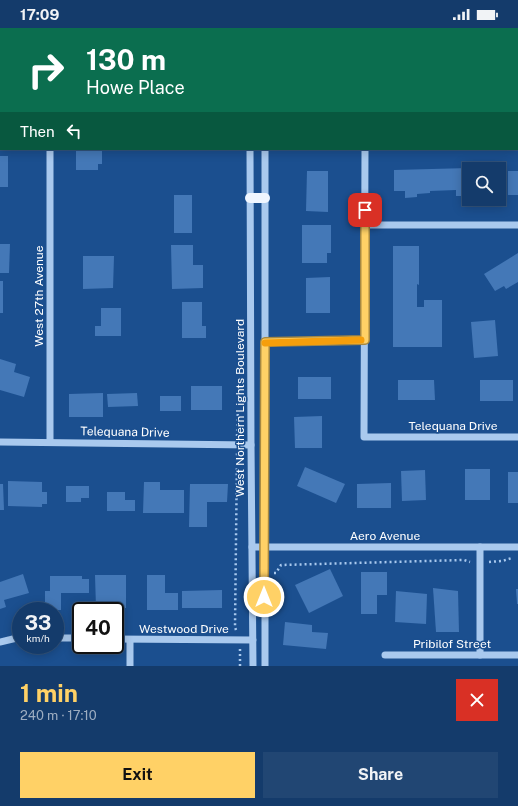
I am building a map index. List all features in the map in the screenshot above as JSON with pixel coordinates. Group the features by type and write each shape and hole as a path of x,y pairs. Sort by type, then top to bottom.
{"main road":[{"path":"250,198 265,198"}],"street":[{"name":"West 27th Avenue","path":"50,150 50,442"},
{"name":"West Northern Lights Boulevard","path":"250,150 250,445 253,666"},
{"name":"West Northern Lights Boulevard","path":"265,150 265,666"},
{"path":"265,342 365,340 365,150"},
{"path":"365,225 518,225"},
{"name":"Telequana Drive","path":"365,340 364,437 518,437"},
{"name":"Telequana Drive","path":"0,442 250,445"},
{"name":"Aero Avenue","path":"252,547 518,546"},
{"path":"480,547 480,655"},
{"path":"0,642 12,639"},
{"name":"Westwood Drive","path":"124,640 253,640"},
{"path":"130,640 130,666"},
{"name":"Pribilof Street","path":"385,655 518,655"}],"path":[{"path":"240,377 237,445 235,628 240,640 240,666"},
{"path":"276,573 281,565 464,560 480,562 502,561 510,558 518,558"}],"building":[{"path":"76,150 102,150 102,164 98,164 98,170 76,170"},
{"path":"0,156 8,156 8,187 0,187"},
{"path":"462,168 462,196 456,196 456,190 430,191 430,193 417,194 417,197 405,198 405,191 394,191 394,170"},
{"path":"307,171 328,171 328,212 306,211"},
{"path":"508,171 518,171 518,195 508,195"},
{"path":"174,195 192,195 192,233 174,233"},
{"path":"302,225 331,225 331,253 327,253 327,263 302,263"},
{"path":"0,244 10,244 9,273 0,273"},
{"path":"171,245 193,245 193,265 203,265 203,288 172,289"},
{"path":"393,246 419,246 419,285 417,284 417,307 424,307 424,300 442,300 442,347 393,347"},
{"path":"518,253 518,282 506,289 504,286 495,291 484,274"},
{"path":"83,256 114,256 113,288 83,289"},
{"path":"330,277 330,313 306,313 306,278"},
{"path":"0,281 3,281 3,313 0,313"},
{"path":"182,302 202,302 202,326 206,326 206,338 182,338"},
{"path":"101,308 121,308 121,336 95,336 95,326 101,326"},
{"path":"495,320 498,356 474,358 471,322"},
{"path":"0,359 16,364 14,372 30,377 24,397 0,390"},
{"path":"298,377 331,377 331,399 298,399"},
{"path":"398,380 434,380 435,400 398,400"},
{"path":"480,380 513,380 513,401 480,401"},
{"path":"191,386 222,386 222,410 191,410"},
{"path":"103,393 103,417 69,417 69,394"},
{"path":"137,393 138,406 108,407 107,394"},
{"path":"160,396 181,396 181,411 160,411"},
{"path":"322,416 322,448 295,448 294,417"},
{"path":"305,467 345,484 336,503 297,486"},
{"path":"465,469 490,469 490,500 465,500"},
{"path":"425,470 426,500 402,501 401,471"},
{"path":"508,472 518,472 518,503 508,503"},
{"path":"8,481 42,482 42,492 47,492 47,504 42,504 42,507 8,506"},
{"path":"144,482 160,482 160,490 184,490 184,513 143,513"},
{"path":"391,483 391,508 357,508 357,484"},
{"path":"0,484 3,484 4,510 0,510"},
{"path":"190,484 228,484 227,502 207,502 207,527 189,527"},
{"path":"66,486 89,486 89,498 81,498 81,502 66,502"},
{"path":"107,492 125,492 125,500 135,500 135,511 107,511"},
{"path":"330,569 343,596 309,613 295,585"},
{"path":"361,572 387,572 387,595 377,595 377,614 361,614"},
{"path":"23,574 29,593 4,600 6,607 0,609 0,582"},
{"path":"95,575 126,575 126,608 124,608 124,602 96,602"},
{"path":"147,575 165,575 165,593 178,593 178,610 147,610"},
{"path":"50,576 82,576 82,579 89,579 89,593 61,593 61,602 45,602 45,591 50,591"},
{"path":"433,588 458,591 459,632 436,632"},
{"path":"516,589 518,589 518,604 517,604"},
{"path":"222,590 222,608 182,608 182,591"},
{"path":"396,591 427,594 426,624 395,622"},
{"path":"285,622 312,625 312,632 328,633 326,649 283,645"}],"slow traffic":[{"path":"265,343 361,340"}],"route":[{"path":"264,597 265,342 365,340 365,210"}]}
